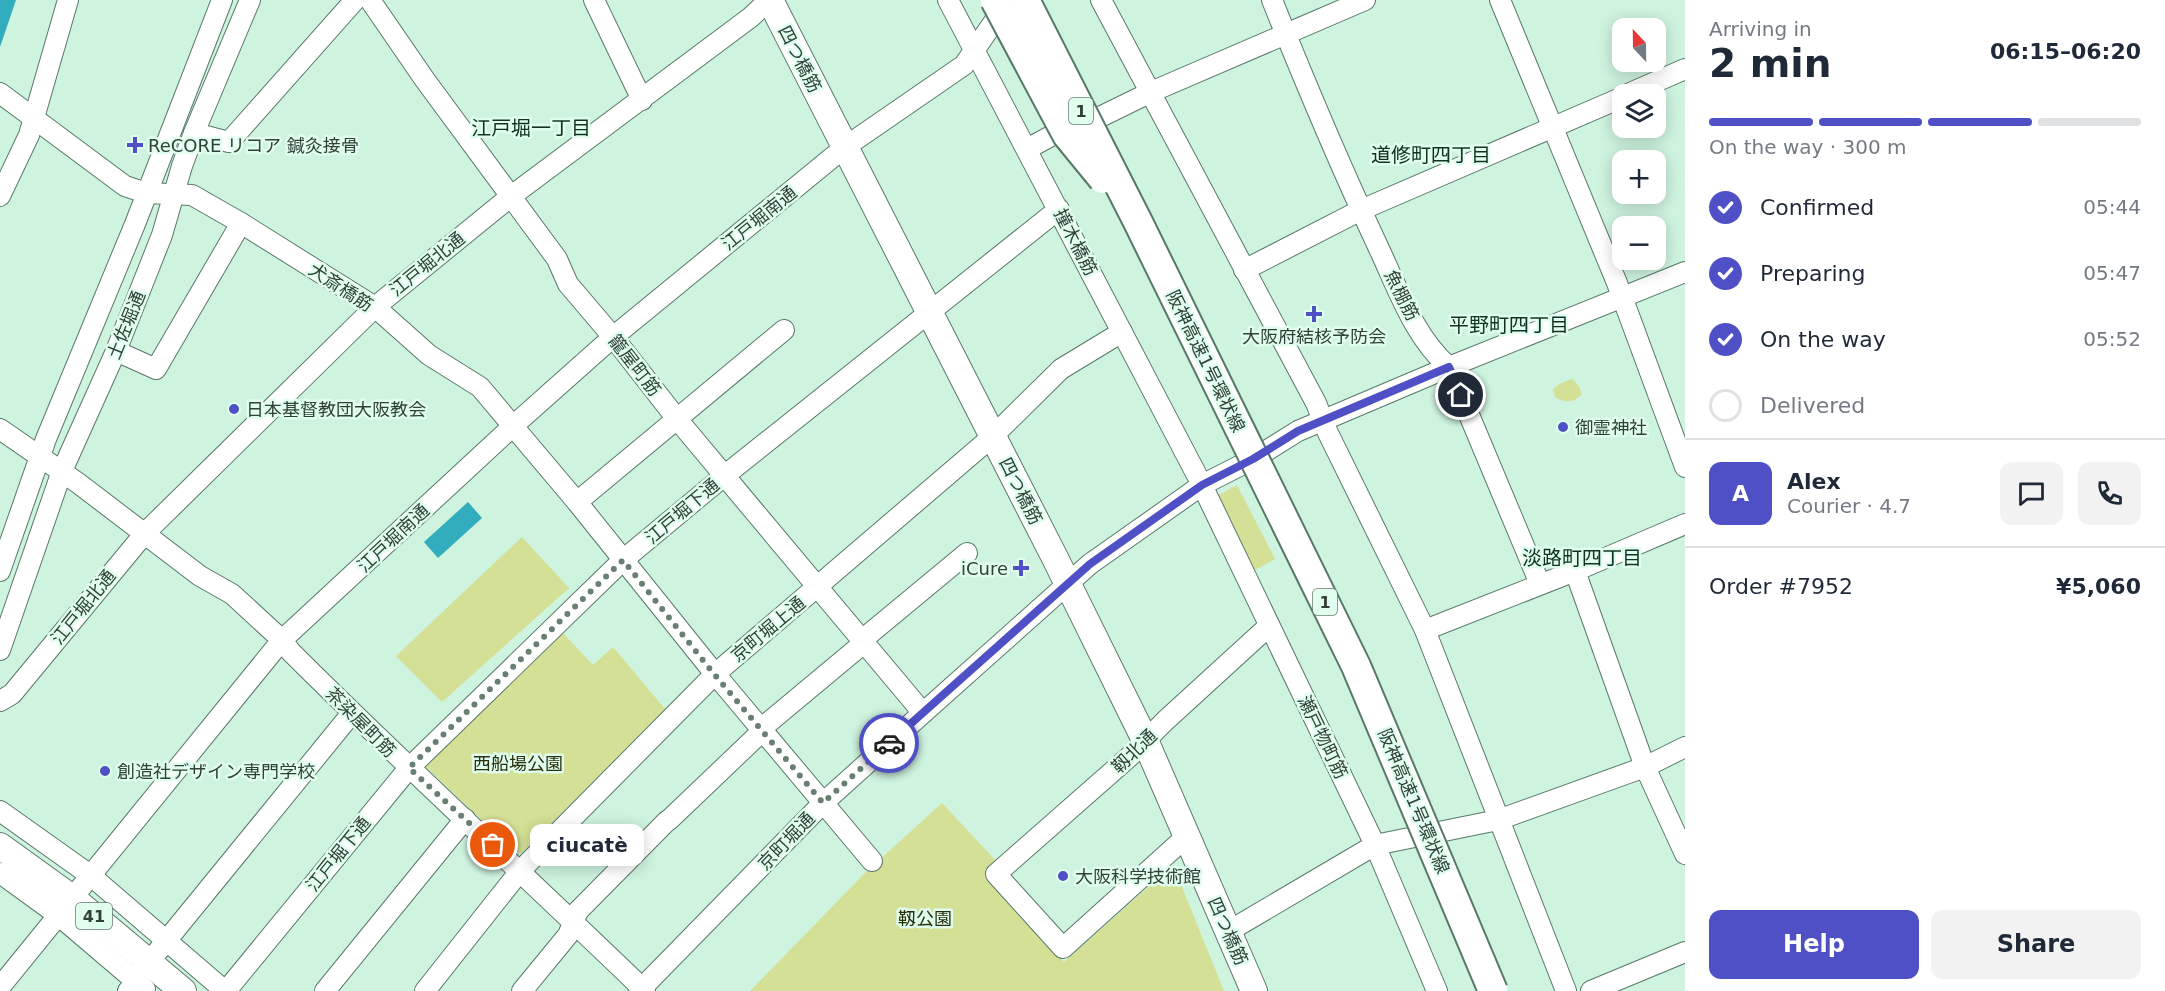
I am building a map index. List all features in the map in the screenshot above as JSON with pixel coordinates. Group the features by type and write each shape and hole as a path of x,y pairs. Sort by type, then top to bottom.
{"highway":[{"path":"995,0 1067,135 1138,222"},
{"name":"阪神高速1号環状線","path":"1025,0 1138,222 1356,666 1493,991"}],"main road":[{"name":"四つ橋筋","path":"769,0 993,436 1145,740 1254,991"},
{"name":"41","path":"0,846 140,981 183,991"}],"street":[{"path":"0,196 29,135 68,0"},
{"name":"土佐堀通","path":"0,571 39,457 222,0"},
{"name":"土佐堀通","path":"0,650 62,471 118,344 162,235 194,133 250,0"},
{"path":"194,133 229,142 356,0"},
{"name":"籠屋町筋","path":"370,0 557,260 568,284 614,337 724,476 923,713"},
{"path":"594,0 642,100"},
{"name":"江戸堀北通","path":"0,701 12,694 145,532 375,307 510,197 642,100 751,17 769,0"},
{"name":"撞木橋筋","path":"948,0 970,58 1027,149 1202,485"},
{"path":"970,58 1009,0"},
{"path":"1101,0 1316,403 1425,630 1566,991"},
{"name":"魚棚筋","path":"1272,0 1361,210 1409,312 1436,356 1449,367 1540,584"},
{"path":"1027,149 1075,123 1102,116 1151,92 1365,0"},
{"path":"1500,0 1622,297 1685,467"},
{"name":"江戸堀南通","path":"0,987 282,640 513,426 614,337 865,131 970,58"},
{"path":"1651,84 1685,69"},
{"name":"犬斎橋筋","path":"1,93 125,186 146,193 192,195 241,223 375,307 429,355 480,387 577,502 714,674 873,861"},
{"path":"1244,270 1361,210 1612,102"},
{"name":"江戸堀下通","path":"226,991 409,768 623,560 724,476 1059,209"},
{"path":"118,292 109,320 118,344 156,369 241,223"},
{"name":"京町堀通","path":"642,990 823,803 1067,583 1090,564 1202,485 1253,459 1298,431 1449,367 1685,273"},
{"path":"577,502 784,330"},
{"name":"京町堀上通","path":"425,991 520,871 714,674 993,436 1061,369 1122,332"},
{"path":"0,429 39,457"},
{"name":"茶染屋町筋","path":"39,457 62,471 145,532 200,576 232,594 282,640 290,651 352,713 642,990"},
{"name":"瀬戸物町筋","path":"1202,485 1375,845 1437,991"},
{"path":"1425,630 1575,571 1685,524"},
{"path":"522,991 568,935 578,911 668,820 769,722 864,642 868,635 967,553"},
{"path":"1575,571 1645,767 1685,854"},
{"name":"靱北通","path":"1187,836 1063,948 996,874 1129,757 1269,626"},
{"path":"140,981 166,942 352,713"},
{"path":"1229,932 1375,845 1498,820 1645,767 1685,747"},
{"path":"0,811 90,876 226,991"},
{"path":"325,991 465,819"},
{"path":"0,873 65,907"},
{"path":"1591,991 1685,952"}],"green space":[{"path":"1572,379 1579,386 1582,394 1569,401 1555,397 1553,389"},
{"path":"1237,485 1275,559 1255,570 1217,496"},
{"path":"522,537 569,588 442,702 396,656"},
{"name":"西船場公園","path":"560,630 593,665 613,647 665,709 522,853 515,852 426,767 426,758"},
{"name":"靱公園","path":"942,803 998,863 985,875 1064,962 1173,865 1224,991 750,991 865,873"}],"water":[{"path":"0,0 16,0 0,47"},
{"path":"468,502 482,518 438,558 424,542"}],"way so far":[{"path":"493,845 409,768 623,560 714,674 823,803 889,743"}],"place":[{"name":"ReCORE リコア 鍼灸接骨","path":"135,145"},
{"name":"大阪府結核予防会","path":"1314,314"},
{"name":"日本基督教団大阪教会","path":"234,409"},
{"name":"御霊神社","path":"1563,427"},
{"name":"iCure","path":"1021,568"},
{"name":"創造社デザイン専門学校","path":"105,771"},
{"name":"ciucatè","path":"493,845"},
{"name":"大阪科学技術館","path":"1063,876"}],"district":[{"name":"江戸堀一丁目","path":"531,128"},
{"name":"道修町四丁目","path":"1431,155"},
{"name":"平野町四丁目","path":"1509,325"},
{"name":"淡路町四丁目","path":"1582,558"}],"route":[{"path":"889,743 1090,564 1202,485 1253,459 1298,431 1449,367 1461,395"}]}
